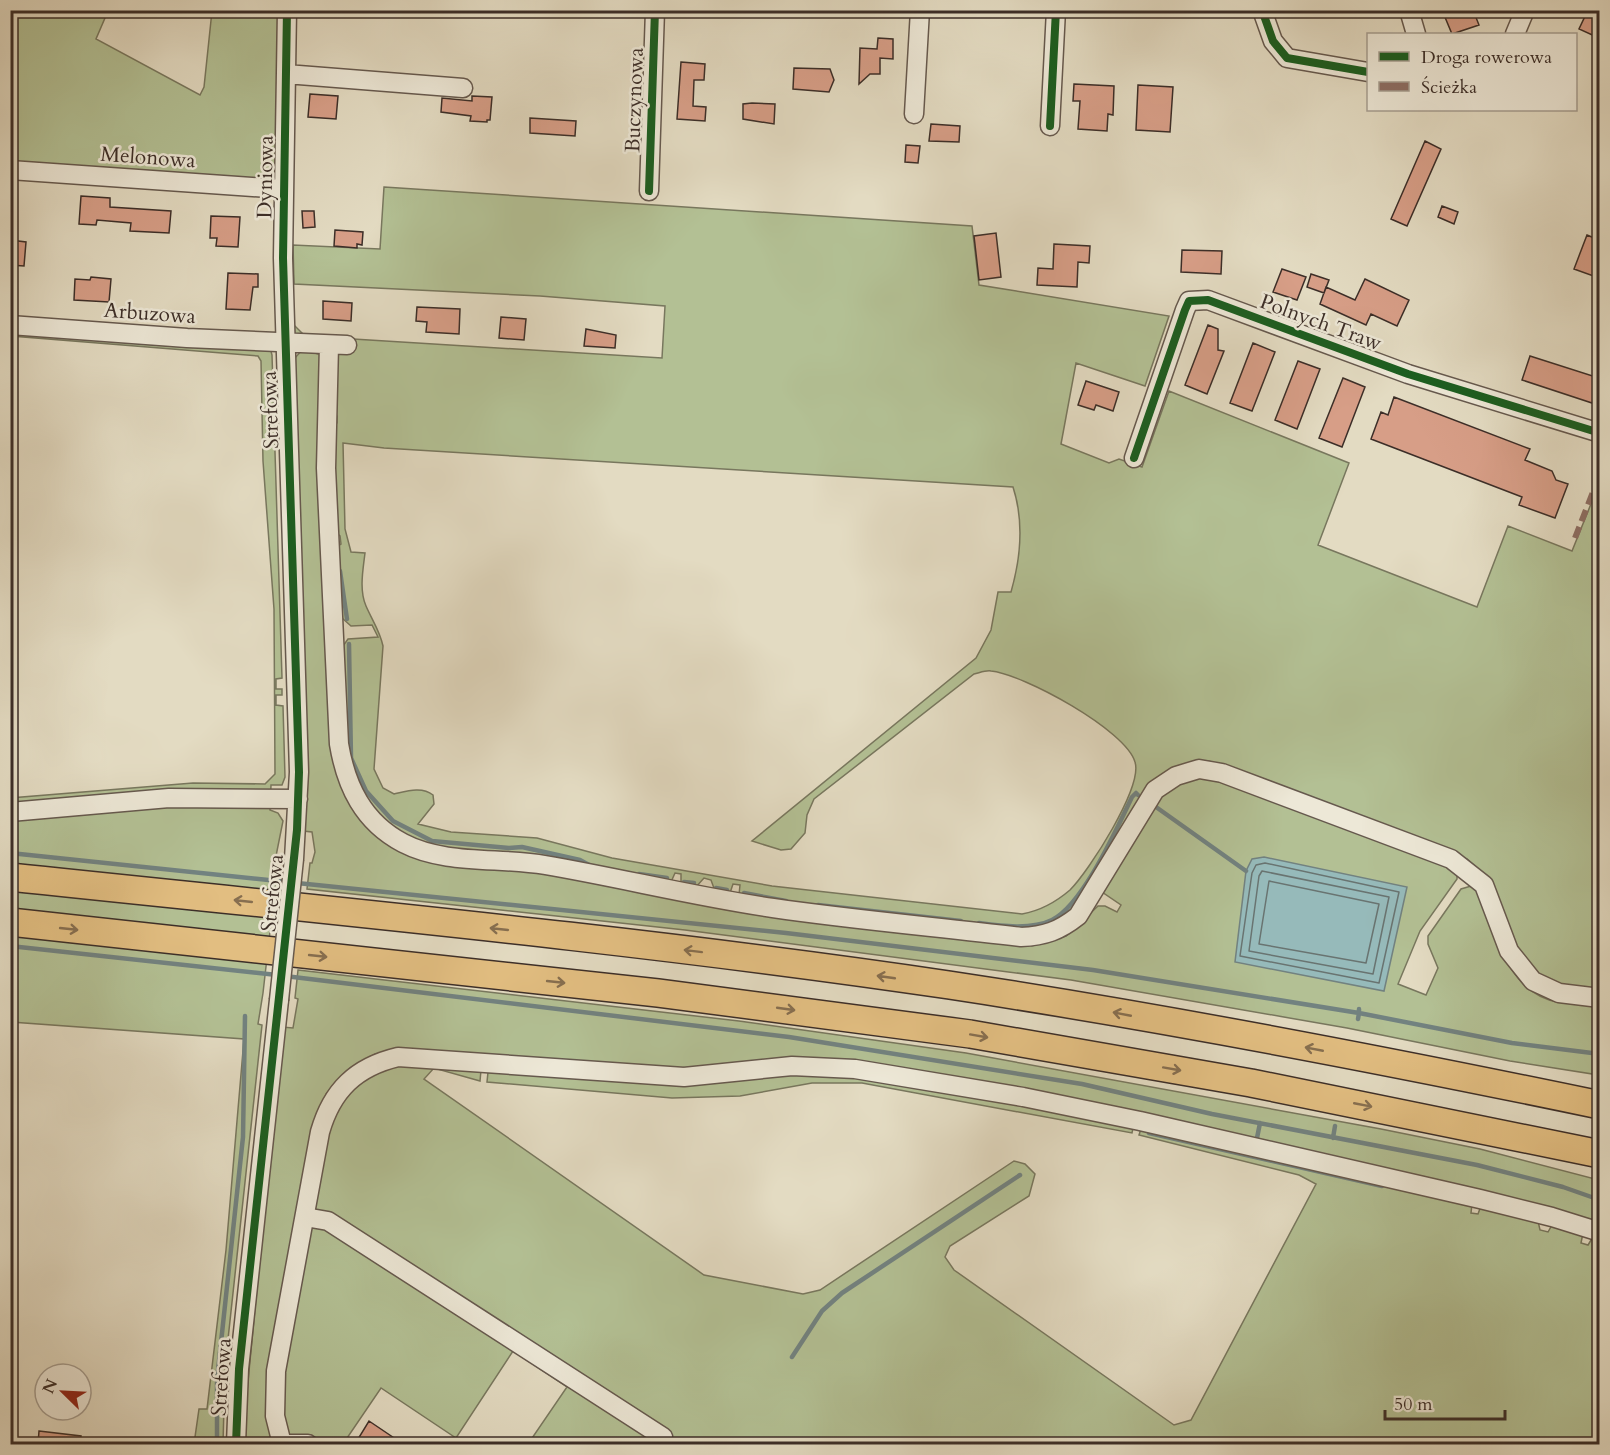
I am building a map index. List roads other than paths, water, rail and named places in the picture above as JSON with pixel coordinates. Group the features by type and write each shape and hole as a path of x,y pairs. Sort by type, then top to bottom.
{"highway":[{"path":"10,877 555,935 933,983 1085,1007 1475,1079 1599,1105"},
{"path":"10,922 658,993 970,1034 1239,1081 1466,1125 1599,1154"},
{"path":"1475,1079 1599,1090"},
{"path":"1466,1125 1599,1169"}],"street":[{"name":"Dyniowa","path":"286,10 282,189 286,344"},
{"name":"Buczynowa","path":"649,191 655,10"},
{"path":"914,114 920,10"},
{"path":"1050,126 1056,10"},
{"path":"1262,10 1273,41 1287,58 1367,72"},
{"path":"1408,10 1416,33"},
{"path":"1515,33 1525,10"},
{"path":"286,74 462,88"},
{"name":"Melonowa","path":"10,170 282,189"},
{"name":"Polnych Traw","path":"1134,458 1185,310 1190,301 1198,298 1408,374 1599,433"},
{"name":"Arbuzowa","path":"10,325 286,344 338,345 326,468 339,744 344,770 362,808 376,823 401,842 437,854 544,865 772,908 1021,937 1042,936 1060,930 1078,916 1155,790 1176,776 1198,769 1222,773 1451,859 1484,885 1509,951 1533,981 1559,993 1599,998"},
{"name":"Strefowa","path":"236,1444 239,1369 294,859 298,799 286,344"},
{"path":"10,812 169,798 298,799"},
{"path":"308,1444 283,1444 275,1416 276,1371 320,1132 330,1105 355,1076 371,1065 398,1057 417,1056 661,1076 722,1074 792,1065 855,1069 1023,1097 1151,1123 1491,1201 1552,1217 1599,1233"},
{"path":"305,1217 328,1221 663,1437"}],"water":[{"path":"1264,857 1407,887 1384,991 1235,962 1246,871 1252,859"}],"waterway":[{"path":"340,571 347,619"},
{"path":"349,644 351,758 366,791 393,821 432,841 509,848 522,847 580,860 589,865"},
{"path":"979,923 1035,925 1052,920 1064,912 1087,883 1132,797 1136,793 1138,795"},
{"path":"1156,807 1246,871"},
{"path":"10,853 288,882"},
{"path":"639,874 667,878"},
{"path":"684,882 694,883"},
{"path":"297,883 786,933 1093,970 1359,1013 1359,1009"},
{"path":"716,888 727,890"},
{"path":"744,893 786,901"},
{"path":"818,905 961,921"},
{"path":"10,946 277,975"},
{"path":"285,976 789,1037 1082,1084 1212,1114 1477,1165 1563,1187 1600,1200"},
{"path":"1358,1019 1359,1013 1512,1043 1600,1054"},
{"path":"217,1444 217,1380 243,1137 245,1016"},
{"path":"1257,1138 1260,1123"},
{"path":"1333,1138 1335,1126"},
{"path":"1149,1133 1382,1186"},
{"path":"792,1357 822,1311 842,1293 1020,1175"},
{"path":"1596,1241 1600,1242"}]}
